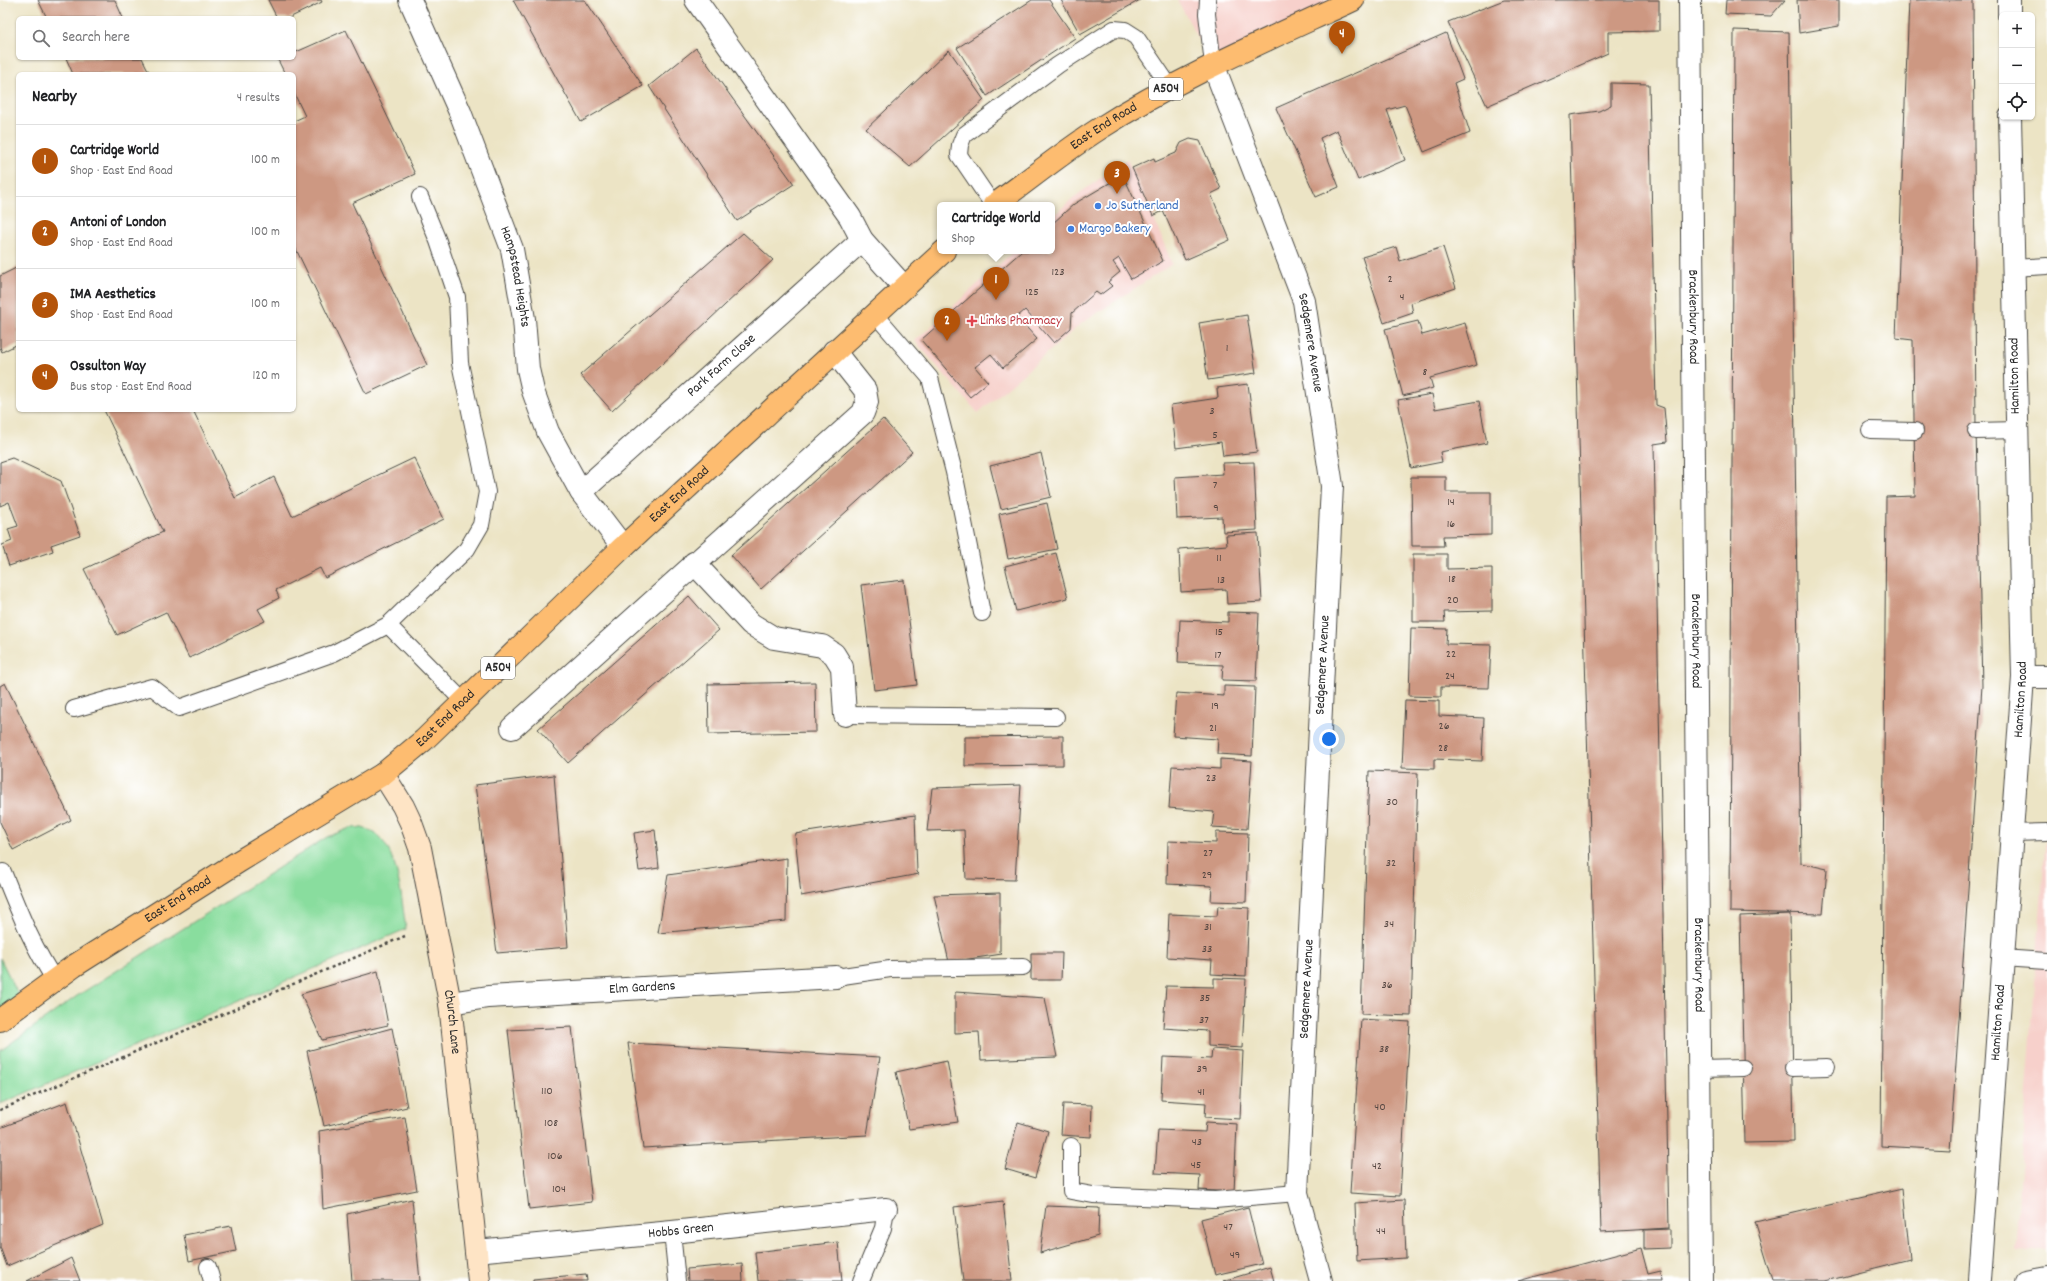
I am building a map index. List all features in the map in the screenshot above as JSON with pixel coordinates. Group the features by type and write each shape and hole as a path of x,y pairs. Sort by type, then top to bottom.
{"main road":[{"name":"East End Road","path":"998,202 1099,129 1170,87 1213,64 1353,0"},
{"name":"East End Road","path":"0,1020 55,980 238,862 383,774 424,740 623,547 941,254"}],"street":[{"name":"Hampstead Heights","path":"410,0 460,112 512,249 524,319 528,369 533,391 548,432 580,492 623,547"},
{"path":"696,0 850,217 862,240 904,288"},
{"name":"Brackenbury Road","path":"1690,0 1701,1281"},
{"path":"2008,0 2009,12"},
{"name":"Sedgemere Avenue","path":"1213,64 1304,301 1332,486 1297,1193 1321,1281"},
{"name":"Hamilton Road","path":"1980,1281 2023,678 2012,268 2010,120"},
{"name":"Park Farm Close","path":"580,492 862,240"},
{"path":"512,728 694,563 863,413 867,402 865,390 834,351"},
{"path":"694,563 751,624 774,638 822,646 834,654 842,666 845,715"},
{"path":"2023,678 2047,678"},
{"name":"Church Lane","path":"383,774 411,823 420,848 450,1003 480,1281"},
{"name":"Elm Gardens","path":"450,1003 488,997 836,977"},
{"name":"Hobbs Green","path":"476,1250 672,1232 886,1209"},
{"path":"2026,1281 2047,1277"}],"lane":[{"path":"1208,0 1207,14 1213,64"},
{"path":"992,202 959,155 960,145 964,136 1058,64 1114,29 1125,30 1136,37 1170,87"},
{"path":"74,709 152,687 179,708 334,653 388,625 467,549 481,525 487,492 460,363 457,297 438,241 420,197"},
{"path":"2012,268 2047,266"},
{"path":"875,314 930,378 954,472 982,613"},
{"path":"1870,430 1916,431"},
{"path":"1976,431 2016,430"},
{"path":"388,625 463,701"},
{"path":"845,715 1056,717"},
{"path":"2011,833 2047,832"},
{"path":"3,872 31,941 40,959 55,980"},
{"path":"2002,958 2047,961"},
{"path":"836,977 890,969 1023,967"},
{"path":"1793,1068 1827,1067"},
{"path":"1699,1069 1743,1068"},
{"path":"1072,1146 1071,1191 1093,1195 1215,1200 1297,1193"},
{"path":"860,1281 884,1228 886,1209"},
{"path":"672,1232 677,1281"}],"path":[{"path":"0,1110 434,923"}],"shaded area":[{"path":"1177,0 1363,0 1213,64"},
{"path":"1127,159 1153,216 1172,264 1082,323 978,413 915,341 1011,254 1055,254 1055,214 1073,198"},
{"path":"2047,821 2047,1249 2015,1252"}],"green space":[{"path":"350,828 361,828 374,833 384,842 391,855 396,870 400,886 406,929 0,1104 0,1051 77,996 327,837"},
{"path":"0,958 23,1004 0,1020"}],"building":[{"path":"38,0 115,0 122,16 46,16"},
{"path":"268,0 321,0 322,2 293,16 276,16"},
{"path":"513,0 585,0 643,86 581,122"},
{"path":"1032,0 1049,0 1075,38 987,96 957,48"},
{"path":"1061,0 1140,0 1080,34"},
{"path":"1504,0 1659,0 1659,31 1608,32 1608,53 1487,106 1448,22"},
{"path":"1726,0 1785,0 1771,16 1725,14"},
{"path":"1797,0 1839,0 1839,26 1799,33"},
{"path":"1909,0 1973,0 1976,431 1982,686 1950,1150 1881,1146 1886,497 1915,496 1913,340 1896,338"},
{"path":"346,30 415,174 352,203 427,365 366,394 296,249 296,120 305,116 296,97 296,72 284,72 278,60 296,60 296,52"},
{"path":"1734,30 1789,32 1801,863 1827,869 1823,914 1730,912"},
{"path":"1446,33 1463,79 1454,83 1470,133 1424,152 1405,105 1387,110 1405,160 1358,180 1337,130 1320,138 1339,187 1316,197 1276,108"},
{"path":"696,48 794,184 737,221 649,86"},
{"path":"949,50 984,100 910,167 866,129"},
{"path":"67,60 143,60 149,72 72,72"},
{"path":"1611,83 1649,84 1656,405 1664,408 1667,442 1654,444 1669,1228 1601,1232 1570,115 1599,111 1611,105"},
{"path":"1190,139 1200,141 1221,189 1211,194 1230,240 1185,260 1163,211 1153,216 1132,168 1154,158 1155,162 1176,153 1181,143"},
{"path":"1123,175 1163,261 1131,279 1119,258 1113,262 1120,272 1108,282 1112,286 1100,295 1096,292 1072,313 1071,328 1054,343 1025,310 1017,317 1037,339 1003,368 991,354 975,367 988,382 970,397 921,340 1019,254 1055,254 1055,221 1074,204"},
{"path":"743,233 773,260 612,411 580,375"},
{"path":"1396,247 1400,261 1443,247 1456,288 1411,303 1413,313 1384,323 1362,257"},
{"path":"16,268 16,345 2,352 0,347 0,276"},
{"path":"1247,315 1256,373 1208,380 1199,323"},
{"path":"1418,321 1422,335 1465,323 1477,365 1430,378 1433,388 1403,396 1385,329"},
{"path":"1248,384 1257,452 1223,456 1221,442 1176,448 1171,405 1218,398 1217,388"},
{"path":"1432,394 1435,409 1479,401 1487,443 1440,452 1442,462 1411,468 1398,400"},
{"path":"105,412 194,412 235,498 274,477 292,516 414,458 444,519 325,578 320,568 276,590 279,598 258,609 265,621 189,658 166,612 117,635 84,569 163,532"},
{"path":"883,419 912,452 761,589 731,555"},
{"path":"1041,453 1051,497 1001,509 990,466"},
{"path":"12,458 61,481 80,535 51,545 53,551 9,566 2,545 12,541 8,529 18,526 9,502 0,506 0,462"},
{"path":"1254,462 1257,530 1223,532 1222,517 1177,519 1175,477 1223,474 1222,463"},
{"path":"1411,477 1446,477 1446,492 1491,492 1491,535 1443,536 1444,546 1412,546"},
{"path":"1047,503 1057,549 1008,559 999,514"},
{"path":"1258,533 1262,602 1227,604 1226,589 1181,592 1179,549 1227,545 1226,535"},
{"path":"1056,553 1068,598 1016,611 1005,566"},
{"path":"1413,554 1447,554 1447,569 1492,568 1492,611 1444,612 1445,622 1413,622"},
{"path":"904,580 917,685 874,690 861,585"},
{"path":"689,596 719,630 568,763 538,729"},
{"path":"1228,612 1259,613 1256,681 1222,680 1223,665 1178,663 1180,620 1228,622"},
{"path":"1411,628 1447,629 1446,644 1491,645 1489,688 1441,687 1441,697 1409,696"},
{"path":"815,682 816,732 709,734 708,684"},
{"path":"5,683 71,820 13,850 0,822 0,686"},
{"path":"1224,686 1255,687 1252,756 1217,754 1218,739 1173,736 1176,693 1224,696"},
{"path":"1405,700 1439,701 1439,716 1484,718 1482,761 1434,759 1434,769 1402,768"},
{"path":"1063,736 1063,765 965,766 965,737"},
{"path":"1220,759 1252,761 1247,829 1212,827 1214,812 1169,808 1172,766 1220,769"},
{"path":"1369,771 1418,773 1411,1016 1361,1014"},
{"path":"554,775 568,947 497,953 475,785"},
{"path":"1021,785 1015,880 966,879 964,830 927,831 932,788"},
{"path":"915,815 917,872 919,874 801,896 795,834"},
{"path":"655,830 659,868 639,871 634,833"},
{"path":"1216,832 1248,833 1246,902 1211,901 1212,886 1167,884 1168,841 1216,843"},
{"path":"787,858 786,921 658,933 668,875"},
{"path":"1000,893 1000,952 1002,954 949,962 934,895"},
{"path":"1218,906 1249,908 1246,976 1211,974 1212,960 1167,957 1169,914 1217,916"},
{"path":"1790,914 1794,1142 1745,1143 1740,916"},
{"path":"1031,953 1062,953 1061,980 1031,980"},
{"path":"378,971 388,1025 322,1040 301,994"},
{"path":"1214,978 1246,979 1242,1048 1208,1046 1208,1031 1163,1028 1166,986 1214,987"},
{"path":"955,992 1045,998 1057,1057 981,1060 979,1032 955,1033"},
{"path":"1361,1019 1410,1022 1400,1196 1350,1193"},
{"path":"572,1027 592,1202 529,1209 508,1030"},
{"path":"392,1028 407,1107 324,1126 307,1051"},
{"path":"628,1043 880,1057 867,1135 643,1148"},
{"path":"1212,1049 1243,1051 1240,1119 1205,1117 1206,1103 1161,1100 1163,1057 1211,1059"},
{"path":"947,1061 958,1122 909,1129 896,1072"},
{"path":"67,1102 103,1225 7,1266 0,1247 0,1128"},
{"path":"1063,1104 1092,1105 1091,1137 1061,1135"},
{"path":"405,1117 417,1190 323,1209 319,1131"},
{"path":"1018,1122 1048,1131 1035,1178 1005,1169"},
{"path":"1206,1122 1237,1124 1234,1192 1199,1190 1200,1175 1155,1173 1158,1130 1205,1132"},
{"path":"1903,1188 1910,1260 1826,1281 1773,1281 1755,1222"},
{"path":"412,1199 420,1281 352,1281 347,1214"},
{"path":"1404,1200 1406,1258 1357,1261 1355,1203"},
{"path":"1003,1201 1012,1281 963,1281 954,1207"},
{"path":"1046,1206 1099,1208 1098,1236 1040,1253"},
{"path":"1248,1207 1262,1264 1215,1275 1201,1219"},
{"path":"231,1226 236,1251 189,1261 184,1235"},
{"path":"1670,1229 1670,1248 1644,1249 1644,1230"},
{"path":"838,1242 842,1281 758,1281 755,1252"},
{"path":"1641,1248 1648,1274 1661,1271 1662,1281 1518,1281"},
{"path":"71,1258 80,1281 27,1281"},
{"path":"742,1264 743,1281 688,1281 687,1269"},
{"path":"1270,1267 1274,1281 1223,1281"},
{"path":"586,1274 587,1281 533,1281 533,1279"}],"place":[{"name":"Ossulton Way","path":"1342,54"},
{"name":"IMA Aesthetics","path":"1117,194"},
{"name":"Jo Sutherland","path":"1098,206"},
{"name":"Margo Bakery","path":"1071,229"},
{"name":"Cartridge World","path":"996,300"},
{"name":"Links Pharmacy","path":"972,321"},
{"name":"Antoni of London","path":"947,341"}]}
